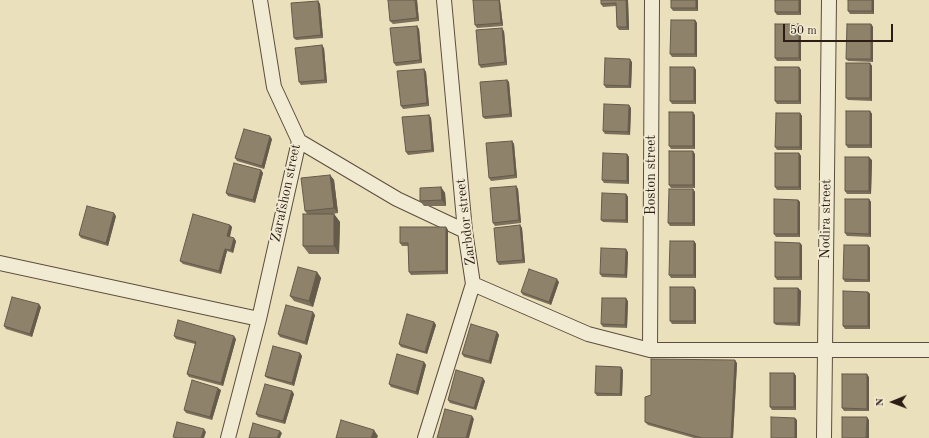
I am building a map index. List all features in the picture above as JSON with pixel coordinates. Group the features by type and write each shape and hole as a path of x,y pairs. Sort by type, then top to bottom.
{"street":[{"name":"Zarafshon street","path":"228,438 259,319 299,141 274,88 260,0"},
{"name":"Zarbdor street","path":"424,438 473,284 465,231 444,0"},
{"name":"Boston street","path":"650,350 652,0"},
{"name":"Nodira street","path":"824,438 829,0"},
{"path":"299,141 397,199 465,231"},
{"path":"0,263 259,319"},
{"path":"473,284 588,334 650,350 929,350"}],"building":[{"path":"388,0 415,0 417,18 390,21"},
{"path":"473,0 499,0 501,23 475,25"},
{"path":"601,0 626,0 627,27 617,27 616,3 601,4"},
{"path":"671,0 696,0 696,8 671,8"},
{"path":"775,0 799,0 799,12 775,12"},
{"path":"848,0 872,0 872,11 848,11"},
{"path":"318,1 321,35 294,38 291,3"},
{"path":"671,20 695,20 695,54 670,54"},
{"path":"775,24 799,24 799,58 775,58"},
{"path":"847,24 871,24 871,59 846,59"},
{"path":"417,26 420,60 394,63 390,28"},
{"path":"502,28 505,62 479,65 476,30"},
{"path":"322,45 325,80 299,82 295,48"},
{"path":"605,58 630,59 629,86 604,85"},
{"path":"846,63 870,63 870,98 846,98"},
{"path":"670,67 694,67 694,101 670,101"},
{"path":"775,67 799,67 799,101 775,101"},
{"path":"424,69 427,103 401,106 397,71"},
{"path":"507,80 510,114 483,117 480,82"},
{"path":"604,104 629,105 628,132 603,131"},
{"path":"846,111 870,111 870,145 846,145"},
{"path":"669,112 693,112 693,146 669,146"},
{"path":"776,113 800,113 800,147 775,147"},
{"path":"429,115 432,150 406,152 402,117"},
{"path":"244,129 270,136 262,166 235,158"},
{"path":"512,141 515,175 489,178 486,143"},
{"path":"669,151 693,151 693,185 669,185"},
{"path":"603,153 627,154 627,181 602,180"},
{"path":"775,153 799,153 799,187 775,187"},
{"path":"845,157 869,157 869,191 845,191"},
{"path":"234,163 261,170 253,200 226,193"},
{"path":"330,175 334,208 305,211 301,178"},
{"path":"516,186 519,220 493,223 490,188"},
{"path":"441,187 442,200 420,201 420,188"},
{"path":"669,189 693,189 693,223 668,223"},
{"path":"602,193 626,194 626,220 601,220"},
{"path":"774,199 798,200 798,234 774,234"},
{"path":"845,199 869,199 869,234 845,233"},
{"path":"87,206 114,213 106,243 79,235"},
{"path":"193,214 230,225 227,236 234,238 231,250 225,249 219,271 180,261"},
{"path":"303,214 334,214 334,246 303,246"},
{"path":"520,225 523,260 497,262 494,228"},
{"path":"400,227 446,227 446,271 409,272 408,243 400,243"},
{"path":"670,241 694,241 694,275 669,275"},
{"path":"775,242 800,243 800,277 775,277"},
{"path":"844,245 868,245 868,280 843,279"},
{"path":"601,248 626,249 625,275 600,274"},
{"path":"298,267 317,272 309,301 290,296"},
{"path":"529,269 557,279 549,302 521,292"},
{"path":"670,287 694,287 694,321 670,321"},
{"path":"774,288 798,288 798,323 774,323"},
{"path":"843,291 868,292 868,326 843,326"},
{"path":"12,297 39,304 30,334 4,326"},
{"path":"602,298 626,298 625,325 601,324"},
{"path":"286,305 313,312 305,342 278,334"},
{"path":"407,314 434,322 425,352 399,344"},
{"path":"178,320 234,336 221,383 187,374 196,342 174,336"},
{"path":"471,324 497,332 489,361 462,354"},
{"path":"273,346 300,353 292,383 265,376"},
{"path":"397,354 424,362 416,392 389,384"},
{"path":"651,359 735,360 731,438 702,438 645,422 645,397 651,395"},
{"path":"596,366 621,367 620,394 595,393"},
{"path":"456,370 483,378 474,408 448,400"},
{"path":"770,373 794,373 794,407 770,407"},
{"path":"842,374 867,374 867,409 842,408"},
{"path":"192,380 218,388 210,417 184,410"},
{"path":"265,384 292,391 283,421 256,414"},
{"path":"445,409 472,416 466,438 437,438"},
{"path":"771,417 795,418 795,438 771,438"},
{"path":"842,417 867,417 866,438 842,438"},
{"path":"341,420 374,430 371,438 336,438"},
{"path":"177,422 204,429 201,438 173,437"},
{"path":"253,423 280,431 277,438 249,438"}]}
